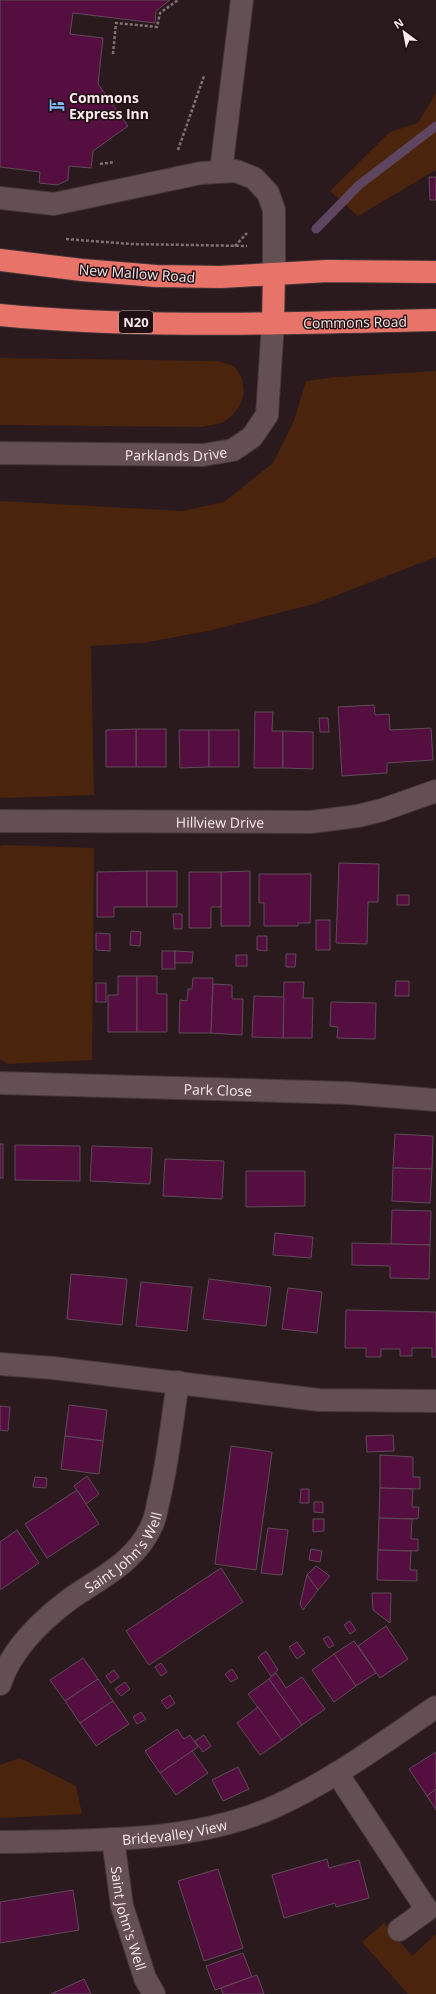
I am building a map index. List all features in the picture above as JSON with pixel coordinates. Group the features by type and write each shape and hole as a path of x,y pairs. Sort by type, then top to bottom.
{"highway":[{"name":"New Mallow Road","path":"0,260 82,270 156,276 220,277 274,274"},
{"path":"273,323 274,274 327,271 436,272"},
{"name":"N20","path":"0,316 50,320 273,323"},
{"name":"Commons Road","path":"273,323 436,320"}],"street":[{"path":"221,171 242,0"},
{"path":"0,198 54,204 201,173 236,171 254,178 268,193 274,210 274,274"},
{"name":"Parklands Drive","path":"0,453 203,455 233,450 252,437 267,415 273,323"},
{"name":"Hillview Drive","path":"0,821 306,822 358,816 382,810 436,790"},
{"name":"Park Close","path":"0,1082 348,1093 436,1100"},
{"path":"0,1364 54,1368 319,1400 436,1401"},
{"name":"Saint John's Well","path":"0,1684 17,1652 34,1632 70,1599 121,1565 138,1548 152,1526 163,1481 178,1382"},
{"name":"Bridevalley View","path":"0,1842 113,1839 204,1830 239,1820 274,1807 307,1791 337,1773 436,1707"},
{"path":"337,1773 427,1910 399,1930"},
{"name":"Saint John's Well","path":"113,1839 122,1906 145,1978 154,1994"}],"path":[{"path":"113,54 116,23 157,27 160,13 178,0"},
{"path":"177,152 204,75"},
{"path":"100,164 123,160"},
{"path":"64,239 131,244 235,246 274,245"}],"shaded area":[{"path":"436,93 436,170 358,216 330,191 390,132 418,123"},
{"path":"0,358 218,361 234,366 242,378 244,392 241,403 233,415 222,423 201,427 0,425"},
{"path":"436,371 436,557 314,604 208,631 143,643 91,646 94,795 96,795 0,798 0,501 183,511 224,502 273,463 294,421 306,381 336,377"},
{"path":"0,846 94,848 92,1060 8,1064 0,1059"},
{"path":"20,1758 76,1786 82,1814 0,1818 0,1765"},
{"path":"384,1923 412,1956 436,1934 436,1994 408,1994 362,1942"}],"building":[{"name":"Commons Express Inn","path":"0,0 170,0 156,11 155,23 73,13 70,34 103,38 98,84 128,126 93,151 91,168 69,166 68,180 57,185 39,183 40,172 0,167"},
{"path":"429,177 436,177 436,200 430,200"},
{"path":"374,705 375,715 389,714 390,730 431,728 433,760 387,763 387,773 342,776 338,707"},
{"path":"255,712 273,712 272,731 283,731 283,768 254,768"},
{"path":"319,718 328,718 329,732 320,732"},
{"path":"136,729 166,729 166,767 136,767"},
{"path":"136,729 136,767 106,767 106,730"},
{"path":"179,730 209,730 209,767 180,768"},
{"path":"209,730 239,730 239,767 209,767"},
{"path":"283,731 313,732 313,769 283,768"},
{"path":"339,863 379,864 378,902 368,902 367,944 336,943"},
{"path":"147,871 147,907 114,907 114,917 97,917 97,872"},
{"path":"147,871 177,871 177,907 147,907"},
{"path":"250,871 250,926 221,926 221,872"},
{"path":"189,872 221,872 221,907 211,907 211,928 189,928"},
{"path":"259,874 311,874 310,923 298,923 298,926 264,926 264,903 259,903"},
{"path":"397,895 409,895 409,905 397,905"},
{"path":"173,914 182,914 182,929 174,929"},
{"path":"316,920 330,920 330,950 316,950"},
{"path":"131,931 141,932 140,946 130,945"},
{"path":"96,933 110,934 110,951 96,950"},
{"path":"257,936 267,936 267,951 257,950"},
{"path":"162,951 175,951 175,969 162,969"},
{"path":"175,951 193,952 192,963 175,963"},
{"path":"286,954 296,954 295,967 286,967"},
{"path":"236,955 247,955 247,966 236,966"},
{"path":"118,976 137,976 137,1032 108,1032 108,995 118,995"},
{"path":"137,976 157,976 157,994 167,994 167,1032 137,1032"},
{"path":"193,978 213,978 211,1033 179,1033 180,1000 187,1001 188,989 192,989"},
{"path":"396,981 409,981 409,996 395,996"},
{"path":"284,982 304,982 303,998 313,998 312,1038 283,1038"},
{"path":"96,983 106,983 106,1002 96,1002"},
{"path":"213,984 232,985 232,999 243,999 242,1035 211,1033"},
{"path":"254,996 284,997 283,1038 252,1037"},
{"path":"331,1002 376,1003 375,1039 337,1038 338,1027 330,1026"},
{"path":"395,1134 433,1136 432,1169 393,1168"},
{"path":"0,1144 3,1144 3,1178 0,1178"},
{"path":"15,1145 80,1146 80,1181 15,1180"},
{"path":"92,1146 152,1148 150,1184 90,1181"},
{"path":"165,1159 224,1161 222,1199 163,1196"},
{"path":"393,1168 432,1169 430,1203 392,1201"},
{"path":"246,1171 305,1171 305,1206 246,1207"},
{"path":"392,1210 431,1211 430,1245 391,1244"},
{"path":"275,1233 313,1237 311,1258 273,1255"},
{"path":"352,1243 430,1245 429,1279 390,1278 390,1266 352,1265"},
{"path":"71,1274 127,1279 122,1325 67,1319"},
{"path":"209,1279 271,1287 266,1326 203,1319"},
{"path":"141,1282 192,1287 187,1331 136,1326"},
{"path":"288,1288 322,1292 317,1333 282,1329"},
{"path":"346,1310 436,1312 436,1357 432,1357 432,1348 412,1348 412,1356 400,1356 400,1349 381,1349 381,1357 366,1357 366,1348 345,1348"},
{"path":"69,1405 107,1410 103,1441 65,1436"},
{"path":"0,1406 10,1407 8,1431 0,1430"},
{"path":"393,1435 394,1451 367,1452 366,1436"},
{"path":"65,1436 103,1441 99,1474 61,1469"},
{"path":"231,1446 272,1452 256,1570 215,1564"},
{"path":"380,1455 413,1457 413,1477 420,1477 420,1489 380,1488"},
{"path":"87,1476 99,1494 86,1504 74,1486"},
{"path":"35,1477 47,1478 46,1488 33,1487"},
{"path":"380,1488 413,1489 412,1507 419,1507 418,1519 379,1518"},
{"path":"301,1489 309,1489 309,1503 300,1503"},
{"path":"77,1490 99,1524 47,1558 25,1524"},
{"path":"314,1502 323,1502 323,1513 314,1512"},
{"path":"379,1518 412,1519 411,1539 418,1539 418,1551 378,1550"},
{"path":"313,1519 324,1519 324,1531 313,1532"},
{"path":"268,1528 288,1530 282,1575 261,1573"},
{"path":"17,1530 39,1563 0,1590 0,1542"},
{"path":"311,1549 322,1551 320,1562 309,1560"},
{"path":"378,1550 411,1551 410,1570 417,1570 417,1581 377,1580"},
{"path":"316,1566 330,1576 318,1590 307,1575"},
{"path":"221,1568 243,1602 149,1665 126,1631"},
{"path":"307,1575 318,1590 303,1610 300,1604"},
{"path":"372,1593 391,1593 390,1623 373,1610"},
{"path":"350,1621 356,1630 350,1634 344,1625"},
{"path":"386,1626 408,1659 380,1678 358,1646"},
{"path":"328,1636 334,1645 329,1648 323,1639"},
{"path":"354,1641 376,1673 356,1686 334,1654"},
{"path":"297,1642 305,1653 297,1659 289,1647"},
{"path":"266,1651 278,1670 271,1676 258,1657"},
{"path":"334,1654 356,1686 334,1702 312,1670"},
{"path":"83,1658 98,1679 65,1701 50,1680"},
{"path":"161,1663 167,1672 161,1676 155,1667"},
{"path":"232,1669 238,1678 231,1682 225,1674"},
{"path":"114,1670 119,1677 111,1683 106,1676"},
{"path":"276,1673 286,1688 302,1677 325,1709 302,1725 269,1679"},
{"path":"98,1679 113,1701 80,1723 65,1701"},
{"path":"269,1679 302,1725 282,1740 248,1694"},
{"path":"125,1682 130,1689 121,1696 115,1689"},
{"path":"170,1695 175,1703 167,1709 161,1701"},
{"path":"113,1701 129,1724 96,1746 80,1723"},
{"path":"258,1707 282,1740 260,1755 237,1723"},
{"path":"141,1712 146,1719 137,1724 133,1717"},
{"path":"177,1729 184,1739 190,1735 198,1747 160,1773 145,1751"},
{"path":"204,1735 211,1746 203,1752 195,1741"},
{"path":"192,1751 208,1773 176,1795 160,1773"},
{"path":"436,1752 436,1789 427,1796 409,1769"},
{"path":"238,1767 249,1789 223,1801 212,1780"},
{"path":"436,1789 436,1810 427,1796"},
{"path":"327,1859 329,1868 359,1860 369,1898 336,1907 335,1903 284,1918 272,1875"},
{"path":"218,1869 243,1948 204,1961 178,1881"},
{"path":"73,1890 79,1930 0,1943 0,1902"},
{"path":"243,1953 252,1977 215,1990 206,1966"},
{"path":"257,1975 264,1994 223,1994 221,1988"},
{"path":"84,1979 91,1994 51,1994"}],"waterway":[{"path":"316,229 359,185 436,126"}],"place":[{"name":"Commons Express Inn","path":"57,105"}]}
